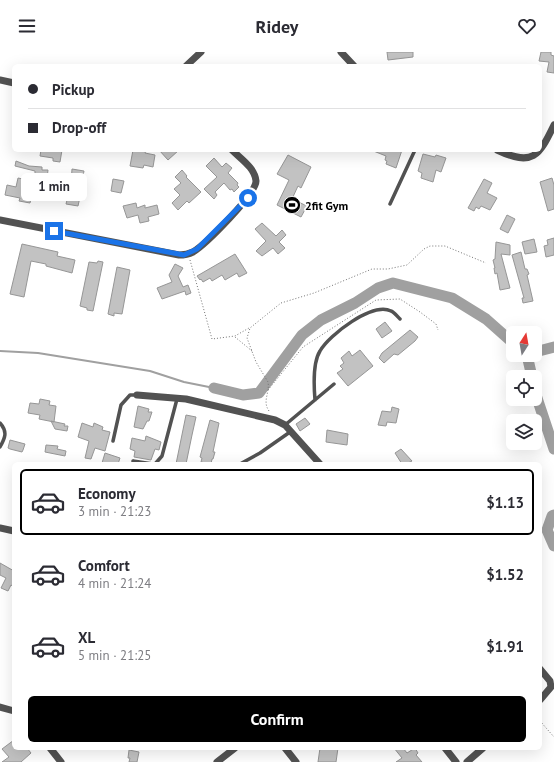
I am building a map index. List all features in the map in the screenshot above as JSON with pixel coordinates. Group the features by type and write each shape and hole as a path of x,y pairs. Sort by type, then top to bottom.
{"street":[{"path":"188,64 201,52"},
{"path":"341,52 352,64"},
{"path":"0,80 12,83"},
{"path":"542,149 554,125"},
{"path":"0,220 179,255 189,254 197,249 223,224 248,198 256,186 254,173 234,152"},
{"path":"502,152 514,157 533,156 538,152"},
{"path":"137,395 186,399 275,420 285,425 318,462"},
{"path":"0,528 12,531"},
{"path":"542,671 550,681 552,689 542,698"},
{"path":"0,707 12,710"},
{"path":"52,750 61,762"},
{"path":"217,762 232,750"},
{"path":"286,750 296,762"},
{"path":"447,750 456,762"},
{"path":"466,762 481,750"}],"lane":[{"path":"390,204 414,152"},
{"path":"314,400 314,380 319,352 335,334 376,309 391,311 400,319"},
{"path":"285,425 334,384"},
{"path":"113,441 121,405 130,395 137,395"},
{"path":"156,462 162,456 177,399"},
{"path":"0,423 6,431 6,436 0,447"},
{"path":"244,462 260,453 290,432"},
{"path":"136,462 133,461 140,462"}],"path":[{"path":"189,254 190,266 212,338 235,336 250,328 281,303 314,293 372,269 388,269 407,265 424,249 430,246 445,246 486,263"},
{"path":"268,391 303,347 376,300 400,300 436,324 438,330"},
{"path":"250,328 247,338 268,382 266,407 275,420"},
{"path":"235,336 252,351"},
{"path":"542,723 554,737"}],"building":[{"path":"387,52 413,52 413,57 388,60"},
{"path":"541,52 551,52 551,55 554,56 554,73 547,72 549,62 539,61"},
{"path":"41,152 62,152 60,162 53,161 53,158 40,156"},
{"path":"133,152 145,152 155,155 153,167 144,165 143,168 130,166"},
{"path":"161,152 177,152 168,160"},
{"path":"376,152 401,152 396,168 386,164 386,156"},
{"path":"423,154 435,157 436,155 446,158 441,172 436,170 433,182 421,178 422,173 418,171"},
{"path":"288,155 311,167 301,188 298,186 292,199 307,206 301,217 277,205 289,180 277,174"},
{"path":"214,158 222,167 226,163 232,168 228,173 238,183 237,185 239,187 234,192 224,183 215,192 217,195 214,199 204,189 217,177 206,166"},
{"path":"16,161 29,166 42,167 42,170 48,170 47,179 35,178 35,171 15,166"},
{"path":"72,169 84,171 83,176 81,176 79,188 82,188 78,206 66,204 68,196 57,194 59,183 71,184"},
{"path":"182,170 187,176 186,177 201,192 189,203 187,201 178,210 172,203 180,195 174,189 181,183 175,177"},
{"path":"18,178 32,181 30,190 33,190 30,203 19,201 20,198 5,195 7,185 16,187"},
{"path":"552,178 554,185 554,209 548,211 540,182"},
{"path":"113,179 124,181 121,193 111,191"},
{"path":"484,179 492,183 487,193 497,198 490,210 481,206 479,209 476,207 474,211 468,208"},
{"path":"136,203 137,208 145,205 145,208 157,205 159,214 148,217 149,221 140,223 138,215 127,218 123,206"},
{"path":"507,215 515,219 508,233 500,229"},
{"path":"262,223 276,236 282,230 286,235 279,242 285,248 278,254 273,248 262,256 256,251 266,241 255,229"},
{"path":"554,238 554,255 546,257 544,246 548,245 547,240"},
{"path":"534,239 537,252 525,254 522,242"},
{"path":"496,242 510,245 510,255 501,254 510,288 500,290 497,273 495,274 493,260 495,259"},
{"path":"22,244 58,252 57,256 75,260 72,273 46,266 46,264 31,261 24,297 10,294"},
{"path":"521,252 525,269 527,269 529,274 527,275 533,301 523,303 522,298 524,298 512,255"},
{"path":"235,254 247,273 239,277 237,273 225,280 222,275 212,281 210,278 203,282 197,276"},
{"path":"98,261 103,262 93,311 87,310 87,308 80,306 89,262 97,263"},
{"path":"175,264 183,268 178,276 183,287 188,285 191,293 186,295 185,291 162,299 157,288 172,282 169,275"},
{"path":"117,267 130,270 122,314 114,313 114,316 108,314"},
{"path":"385,322 392,331 382,338 376,329"},
{"path":"410,330 418,337 415,341 398,355 394,354 384,363 379,358 382,353"},
{"path":"360,350 373,366 348,386 337,373 343,369 340,366 344,363 341,358 349,351 352,356"},
{"path":"40,399 50,401 49,405 56,406 54,422 39,419 40,415 28,413 30,403 39,404"},
{"path":"138,406 149,409 148,412 152,412 149,421 147,421 143,429 134,427"},
{"path":"392,407 399,409 396,423 387,422 386,426 378,425 382,411 391,412"},
{"path":"186,415 196,417 186,462 176,462"},
{"path":"305,418 310,424 300,431 296,424"},
{"path":"210,420 219,423 213,452 215,452 211,462 201,462 202,458 200,457"},
{"path":"51,421 65,424 64,426 68,426 67,431 55,429"},
{"path":"82,423 93,427 94,423 103,427 102,430 110,432 105,451 95,448 91,459 85,458 89,441 78,437"},
{"path":"327,430 348,434 347,445 326,442"},
{"path":"146,436 161,442 159,450 155,449 151,460 134,457 135,451 130,449 132,438 145,441"},
{"path":"10,440 25,444 22,452 8,448"},
{"path":"46,445 58,446 57,449 66,451 65,456 45,452"},
{"path":"401,449 412,461 401,462 395,453"},
{"path":"105,453 120,458 119,462 102,462"},
{"path":"0,563 12,570 12,586 8,591 1,588 6,578 0,575"},
{"path":"12,742 12,750 29,750 31,753 21,762 2,762 9,757 2,749"},
{"path":"129,750 139,752 137,762 129,762"},
{"path":"320,750 338,750 336,762 318,762"},
{"path":"396,750 405,750 407,753 412,750 416,750 418,753 416,755 422,762 396,762 402,758"}],"waterway":[{"path":"214,388 243,395 259,393 302,335 321,320 355,303 378,288 393,283 452,298 486,319 506,337"},
{"path":"542,350 554,347"},
{"path":"0,351 38,353 150,371 184,382 214,388"},
{"path":"529,362 530,370"},
{"path":"540,406 554,449"},
{"path":"554,515 552,516 547,530 554,546"}],"place":[{"name":"2fit Gym","path":"292,205"}],"route":[{"path":"54,231 184,255 194,252 248,198"}]}
